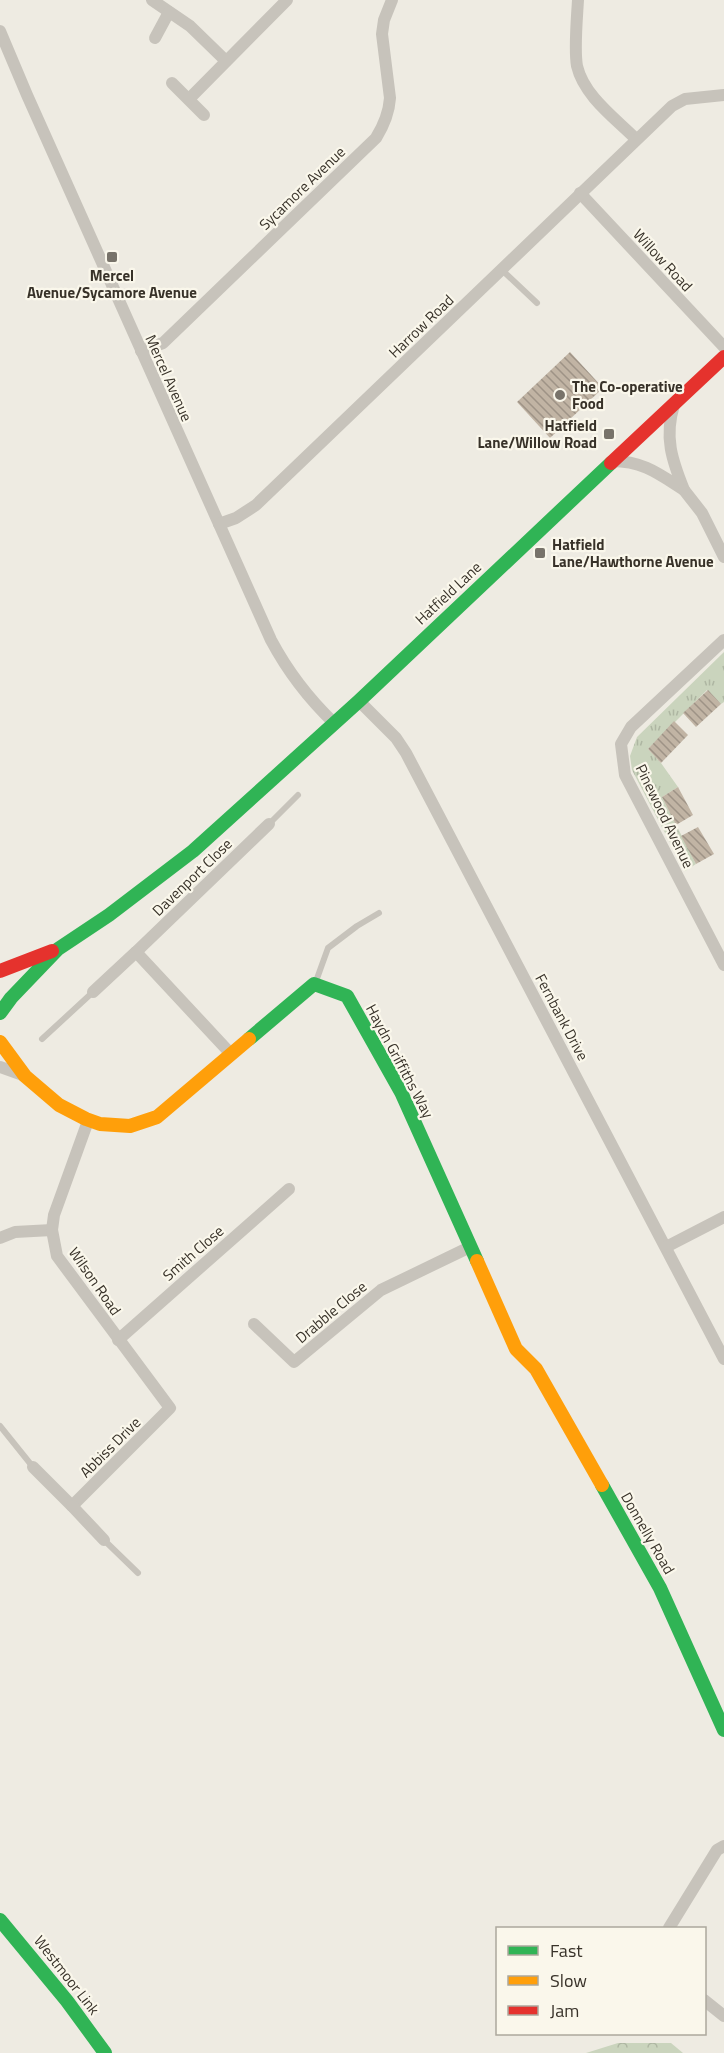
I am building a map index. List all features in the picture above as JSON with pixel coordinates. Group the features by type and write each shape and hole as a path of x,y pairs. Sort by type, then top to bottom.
{"main road":[{"name":"Hatfield Lane","path":"58,949 109,915 193,851 359,701 612,461 722,364"},
{"path":"0,971 58,949"},
{"path":"0,1013 11,998 58,949"},
{"path":"0,1042 24,1076 64,1108 88,1121 131,1126 157,1117 315,984"},
{"name":"Haydn Griffiths Way","path":"315,984 347,996 400,1092 516,1349 528,1361"},
{"name":"Donnelly Road","path":"528,1361 536,1369 660,1588 721,1714 724,1730"},
{"name":"Westmoor Link","path":"0,1920 67,2001 105,2053"}],"street":[{"path":"152,0 190,27 226,61"},
{"path":"189,99 286,0"},
{"name":"Sycamore Avenue","path":"141,351 163,342 376,138 385,122 389,108 390,98 382,34 384,20 392,0"},
{"path":"578,0 577,64 583,83 592,96 636,139"},
{"path":"155,38 169,12"},
{"name":"Mercel Avenue","path":"0,31 270,640 311,701 334,723"},
{"path":"172,83 204,115"},
{"name":"Harrow Road","path":"219,524 236,518 256,505 672,106 685,99 724,95"},
{"name":"Willow Road","path":"580,193 724,347"},
{"path":"674,404 670,417 669,442 674,465 684,490 702,513 724,557"},
{"path":"612,461 628,461 650,467 684,490"},
{"name":"Pinewood Avenue","path":"724,640 631,727 621,744 625,775 724,965"},
{"name":"Fernbank Drive","path":"359,701 396,738 406,753 724,1359"},
{"name":"Davenport Close","path":"93,992 269,824"},
{"path":"136,952 231,1054"},
{"path":"0,1067 24,1076"},
{"name":"Wilson Road","path":"88,1121 54,1215 52,1230 57,1256 170,1408"},
{"name":"Smith Close","path":"118,1340 289,1189"},
{"path":"666,1247 724,1217"},
{"path":"0,1238 15,1232 52,1230"},
{"name":"Drabble Close","path":"254,1324 294,1362 381,1290 470,1247"},
{"name":"Abbiss Drive","path":"72,1506 170,1408"},
{"path":"33,1467 104,1540"},
{"path":"670,1927 717,1850 724,1846"},
{"path":"706,2002 724,2016"}],"lane":[{"path":"501,269 537,303"},
{"path":"269,824 298,795"},
{"path":"315,984 328,948 379,912"},
{"path":"42,1039 93,992"},
{"path":"0,1426 33,1467"},
{"path":"104,1540 138,1573"}],"green space":[{"path":"724,652 724,702 721,704 707,690 648,749 678,787 662,797 696,864 685,871 632,770 630,756 637,737"},
{"path":"618,2043 671,2043 683,2053 586,2053"}],"building":[{"name":"The Co-operative Food","path":"570,352 603,388 550,438 517,402"},
{"path":"708,690 721,704 696,727 683,713"},
{"path":"674,721 688,735 661,763 648,749"},
{"path":"678,787 693,815 676,825 662,797"},
{"path":"698,827 714,854 696,864 681,836"}],"traffic: fast":[{"path":"0,1013 11,998 58,949 109,915 193,851 359,701 611,463"},
{"path":"249,1039 314,984 347,996 401,1092 477,1261"},
{"path":"602,1485 660,1588 724,1730"},
{"path":"0,1920 67,2001 105,2053"}],"traffic: slow":[{"path":"0,1042 25,1076 59,1105 100,1124 130,1126 157,1117 249,1039"},
{"path":"477,1261 516,1349 536,1369 602,1485"}],"traffic: jam":[{"path":"611,463 724,357"},
{"path":"0,971 52,951"}],"place":[{"name":"Mercel Avenue/Sycamore Avenue","path":"112,257"},
{"name":"The Co-operative Food","path":"560,395"},
{"name":"Hatfield Lane/Willow Road","path":"609,434"},
{"name":"Hatfield Lane/Hawthorne Avenue","path":"540,553"}]}
